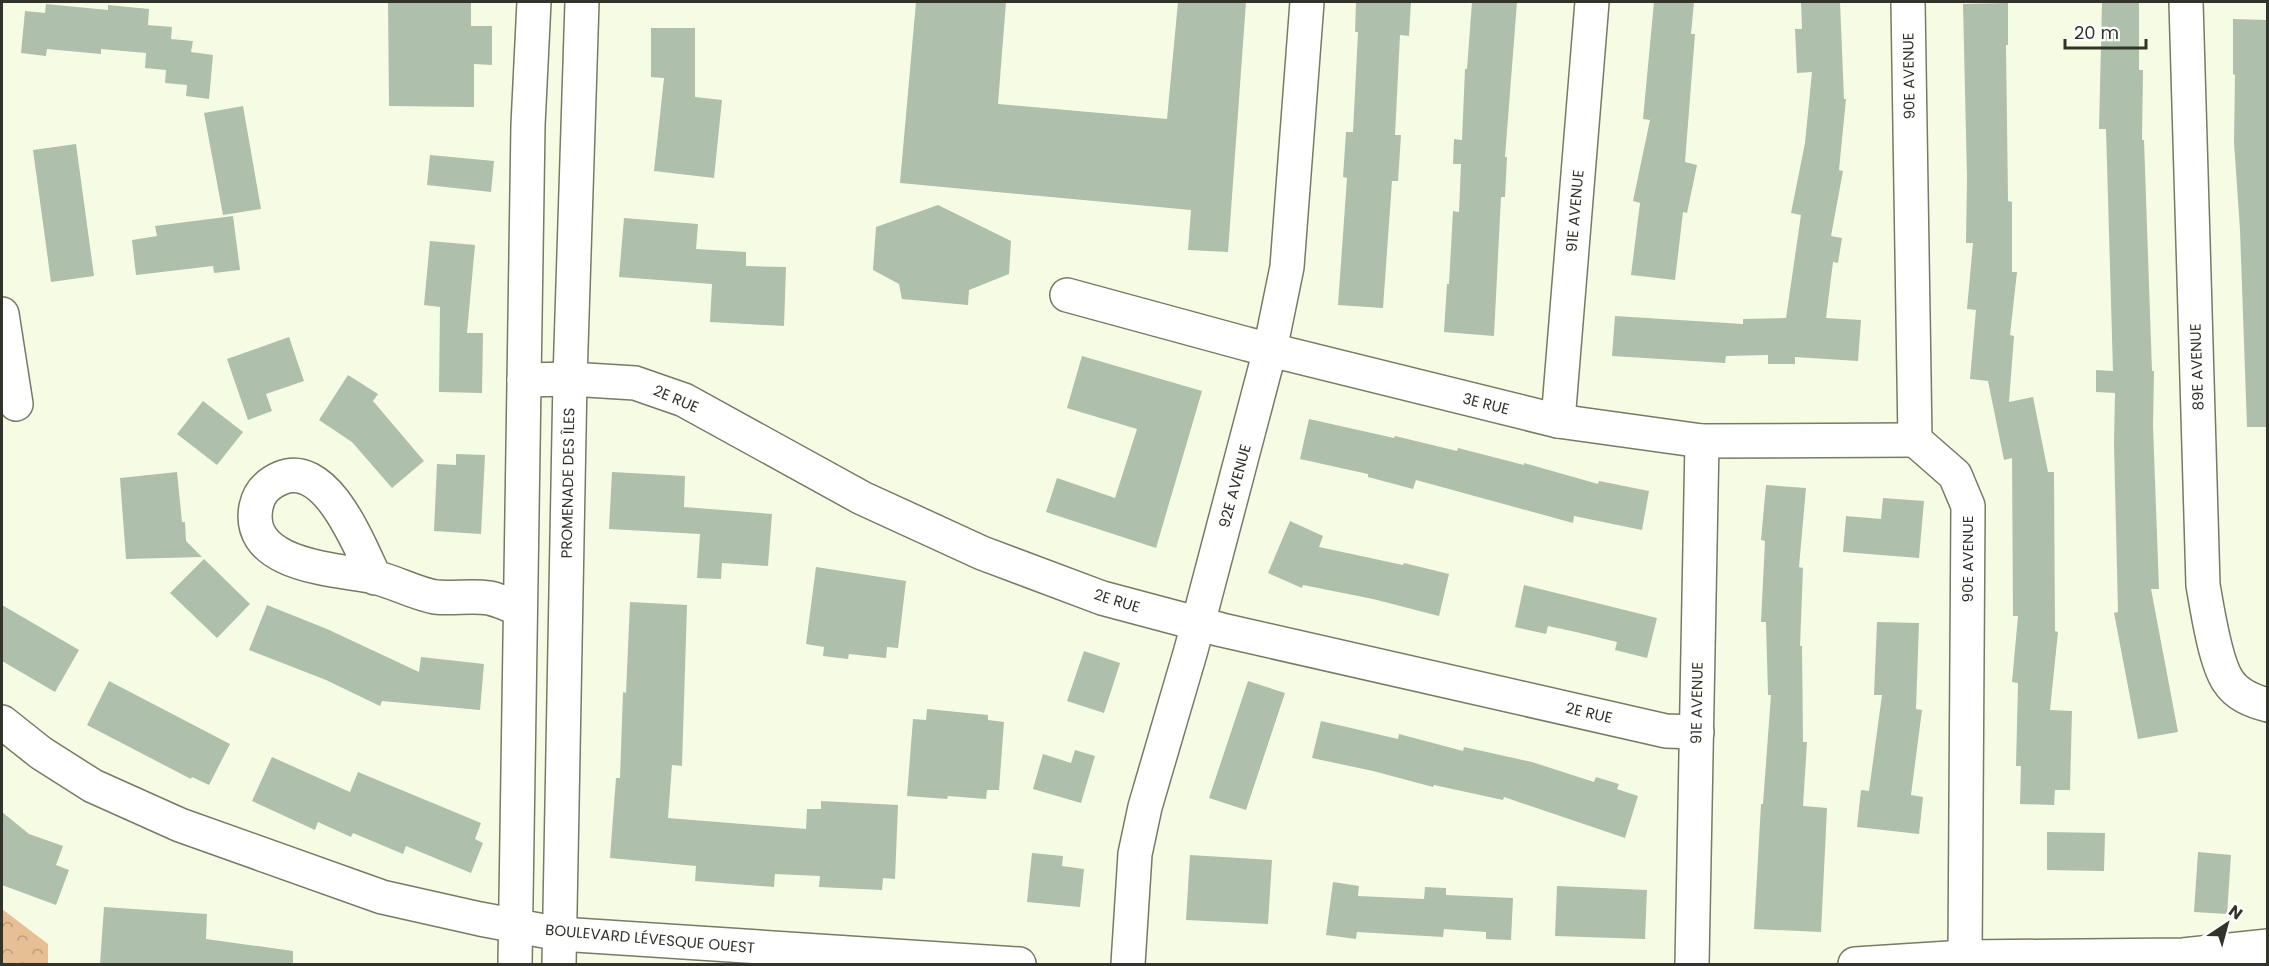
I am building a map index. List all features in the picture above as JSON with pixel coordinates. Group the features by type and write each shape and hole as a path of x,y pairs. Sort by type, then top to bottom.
{"street":[{"path":"515,964 528,125 534,2"},
{"name":"PROMENADE DES ÎLES","path":"560,949 570,379 582,2"},
{"name":"92E AVENUE","path":"1128,964 1135,854 1145,807 1198,624 1270,350 1287,267 1307,2"},
{"name":"91E AVENUE","path":"1558,421 1593,2"},
{"name":"90E AVENUE","path":"1908,2 1916,440 1955,475 1968,506 1965,957"},
{"name":"89E AVENUE","path":"2186,2 2203,585 2210,623 2228,681 2247,699 2268,705"},
{"name":"3E RUE","path":"1067,295 1270,350 1558,421 1702,441 1916,440"},
{"path":"2,314 16,404"},
{"path":"524,380 570,379"},
{"name":"2E RUE","path":"570,379 635,383 684,400 862,498 982,553 1102,598 1198,624 1666,731 1697,732"},
{"name":"91E AVENUE","path":"1692,964 1702,441"},
{"path":"375,578 434,597 489,598 519,609"},
{"name":"BOULEVARD LÉVESQUE OUEST","path":"2,722 41,753 93,786 180,825 382,897 516,926 560,949 670,942 1018,964"},
{"path":"624,964 670,942"},
{"path":"1869,964 1965,957 2182,960 2268,946"}],"green space":[{"path":"2,909 48,944 48,964 2,964"}],"building":[{"path":"388,2 471,2 471,26 492,26 492,65 474,64 474,107 389,106"},
{"path":"916,2 1006,2 998,104 1167,119 1178,2 1246,2 1228,252 1188,250 1191,210 900,183"},
{"path":"1356,2 1411,2 1409,36 1400,35 1395,135 1401,135 1398,181 1392,181 1383,308 1338,305 1347,178 1343,177 1346,132 1353,132 1358,32 1355,32"},
{"path":"1472,2 1517,2 1505,157 1507,157 1505,197 1501,197 1494,336 1444,332 1453,211 1459,212 1461,164 1453,164 1454,139 1462,140 1465,69 1467,69"},
{"path":"1654,2 1694,2 1691,34 1695,34 1685,162 1697,165 1687,213 1683,212 1675,280 1631,275 1640,203 1633,201 1650,120 1643,119"},
{"path":"1801,2 1840,2 1844,99 1846,99 1839,170 1843,171 1831,236 1842,238 1838,263 1833,262 1826,318 1861,320 1858,361 1795,357 1795,364 1768,364 1768,355 1726,356 1725,363 1612,356 1615,316 1743,324 1743,319 1786,318 1801,215 1791,213 1805,143 1812,72 1797,73 1795,29 1802,29"},
{"path":"2102,2 2139,2 2139,70 2143,70 2142,140 2144,140 2152,371 2154,371 2153,426 2159,589 2151,589 2178,732 2138,739 2114,613 2118,612 2115,393 2096,392 2096,370 2113,371 2106,129 2099,129"},
{"path":"2008,3 2008,45 2006,45 2008,201 2012,202 2012,272 2017,272 2010,335 2014,336 2009,402 2033,397 2048,472 2054,472 2055,631 2058,632 2050,710 2072,711 2070,790 2055,790 2054,805 2020,804 2021,766 2016,766 2018,683 2012,682 2018,616 2013,616 2012,458 2004,460 1988,381 1970,379 1976,310 1967,309 1973,243 1966,243 1967,178 1963,4"},
{"path":"46,4 108,10 108,5 149,9 148,25 172,27 171,39 193,41 191,52 213,55 209,99 186,96 187,85 165,83 166,70 145,68 146,53 101,49 101,54 47,49 46,56 21,53 25,11 45,13"},
{"path":"2233,19 2268,20 2268,427 2247,427 2240,230 2234,142"},
{"path":"651,28 695,28 695,97 722,100 714,178 654,171 664,78 651,77"},
{"path":"243,106 261,209 223,215 204,113"},
{"path":"76,144 94,276 51,282 33,150"},
{"path":"430,155 494,161 491,192 427,185"},
{"path":"938,205 1011,241 1009,274 969,290 968,305 902,299 899,284 873,270 876,227"},
{"path":"233,216 240,270 214,273 213,266 136,275 132,240 157,236 155,226"},
{"path":"624,218 698,224 696,249 746,252 746,266 786,267 784,326 710,322 712,284 619,277"},
{"path":"430,241 475,245 467,333 483,333 482,393 439,392 440,307 424,305"},
{"path":"289,337 304,381 266,394 272,411 248,420 227,359"},
{"path":"1082,356 1202,391 1156,548 1046,512 1057,478 1115,498 1137,429 1067,408"},
{"path":"348,375 378,394 373,401 424,461 392,488 352,442 319,420"},
{"path":"203,401 243,432 217,465 177,434"},
{"path":"1309,419 1457,451 1458,448 1524,465 1524,463 1598,484 1599,481 1649,491 1642,530 1574,516 1573,523 1416,480 1413,489 1368,477 1368,474 1300,459"},
{"path":"456,454 485,455 481,534 434,531 437,464 456,465"},
{"path":"177,472 186,541 202,557 126,559 120,478"},
{"path":"612,472 685,476 684,507 772,514 768,566 722,563 721,579 697,578 700,534 609,529"},
{"path":"1766,485 1806,488 1799,567 1803,568 1800,646 1802,646 1803,742 1807,742 1803,806 1827,808 1821,932 1754,929 1761,804 1763,804 1771,695 1768,695 1766,622 1761,622 1765,541 1761,540"},
{"path":"1883,498 1924,501 1919,558 1843,552 1846,516 1881,519"},
{"path":"1290,521 1323,536 1319,547 1449,574 1439,616 1373,599 1303,585 1302,588 1268,573"},
{"path":"204,559 250,604 217,638 170,593"},
{"path":"816,567 906,581 898,648 887,647 886,658 849,654 848,659 823,656 824,647 806,644"},
{"path":"1524,585 1657,618 1647,658 1615,650 1617,642 1576,632 1548,626 1546,634 1515,627"},
{"path":"630,602 687,605 682,766 672,765 668,818 806,829 807,809 821,809 821,801 898,805 895,879 883,878 882,890 819,887 820,876 775,874 774,887 695,881 696,866 610,858 616,778 620,778 623,692 626,693"},
{"path":"2,605 79,650 55,692 2,661"},
{"path":"267,605 327,629 419,672 421,657 484,664 480,710 382,701 380,706 326,680 249,650"},
{"path":"1877,622 1919,623 1916,709 1922,710 1911,795 1923,797 1919,834 1857,827 1861,790 1869,791 1882,695 1874,695"},
{"path":"1084,651 1120,663 1104,713 1067,701"},
{"path":"109,681 230,744 209,785 192,777 191,779 87,725"},
{"path":"1248,681 1285,693 1246,810 1209,798"},
{"path":"927,709 988,715 988,720 1004,722 999,790 987,790 986,799 907,796 913,719 926,720"},
{"path":"1321,721 1398,739 1399,734 1463,751 1464,747 1532,762 1594,782 1596,777 1619,784 1617,789 1638,796 1625,838 1504,797 1503,800 1434,785 1433,787 1312,758"},
{"path":"1075,750 1095,756 1081,803 1033,789 1043,754 1071,763"},
{"path":"272,757 350,792 358,772 481,823 475,839 483,843 471,873 406,846 403,854 353,833 351,837 318,822 315,830 252,801"},
{"path":"2,812 29,834 63,846 56,865 69,870 56,905 2,885"},
{"path":"2047,832 2105,833 2104,871 2047,870"},
{"path":"2198,852 2231,855 2227,914 2194,912"},
{"path":"1032,853 1063,856 1062,866 1084,869 1080,907 1027,902"},
{"path":"1190,855 1272,860 1268,924 1186,920"},
{"path":"1333,882 1359,886 1358,896 1424,899 1425,887 1446,888 1446,895 1513,898 1511,940 1486,939 1486,932 1444,929 1443,937 1357,932 1356,939 1326,935"},
{"path":"1557,886 1647,890 1645,939 1555,936"},
{"path":"104,907 207,914 206,939 293,951 293,964 100,964"}]}
